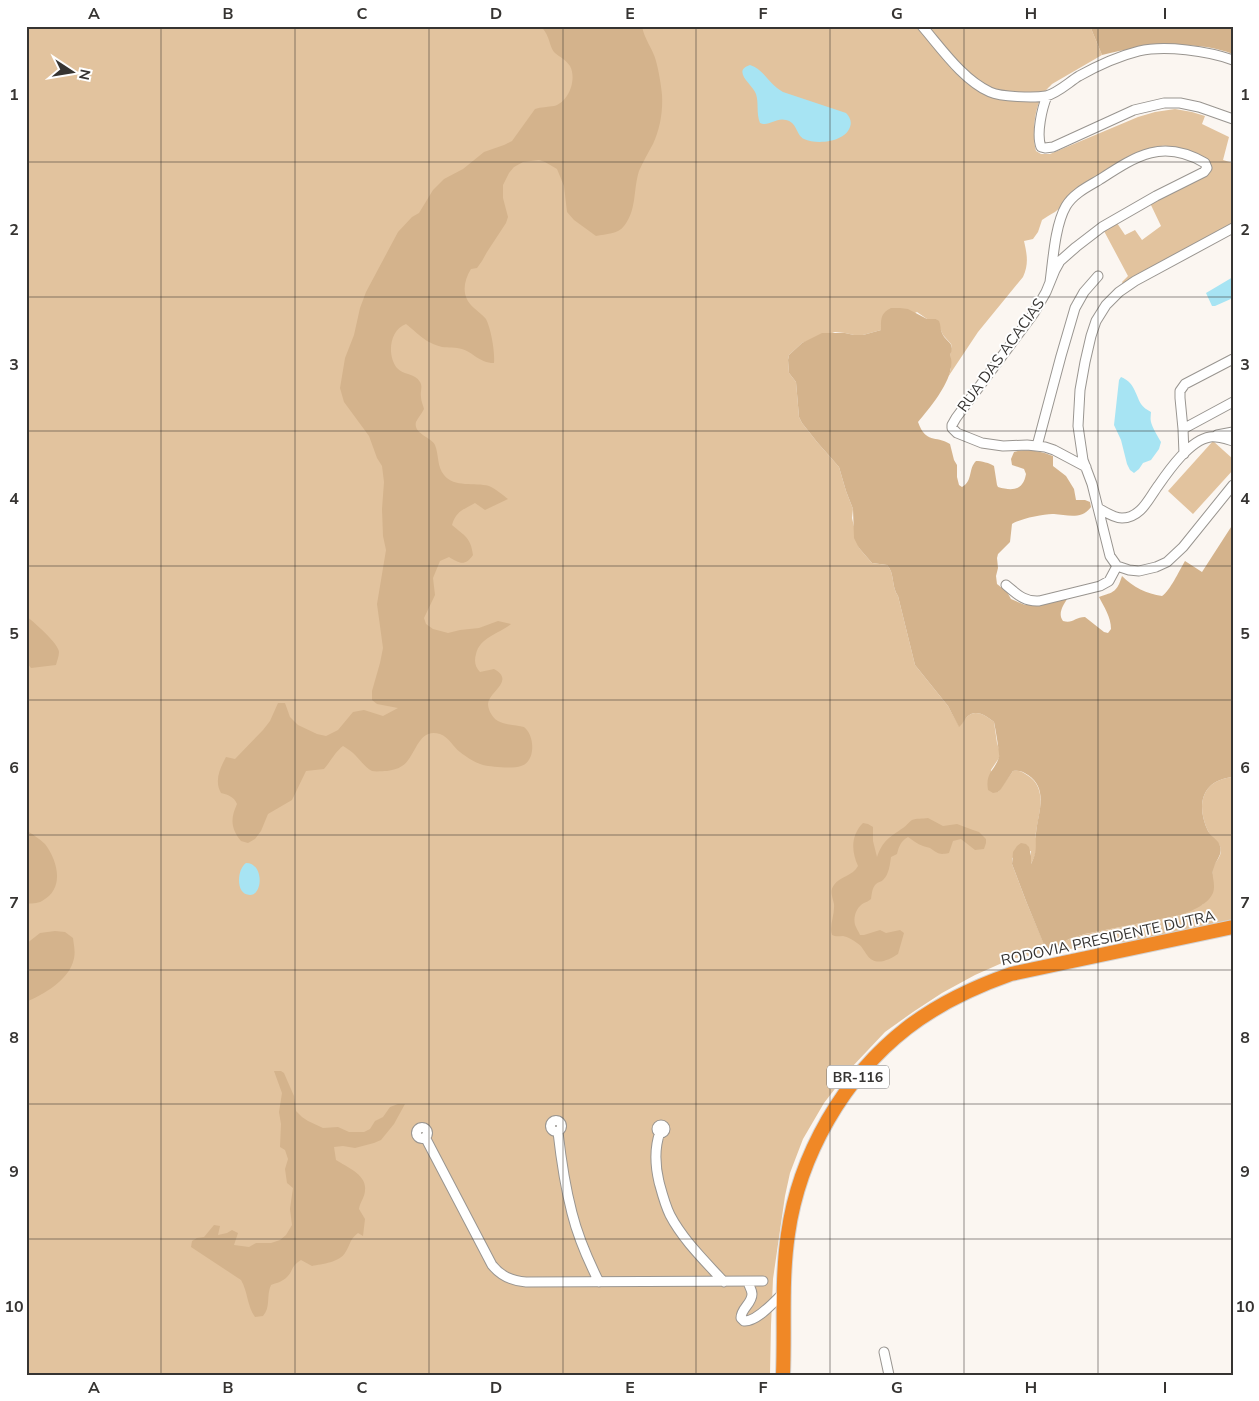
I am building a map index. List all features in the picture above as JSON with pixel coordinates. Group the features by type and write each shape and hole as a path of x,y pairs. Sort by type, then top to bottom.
{"highway":[{"name":"RODOVIA PRESIDENTE DUTRA","path":"1184,943 1233,928"},
{"name":"RODOVIA PRESIDENTE DUTRA","path":"783,1375 784,1273 788,1233 797,1194 820,1134 835,1108 852,1084 884,1048 907,1028 961,994 1011,974 1184,943 1233,937"},
{"name":"RODOVIA PRESIDENTE DUTRA","path":"792,1375 792,1289 798,1227 806,1194 825,1144 853,1098 875,1071 893,1052 935,1020 980,995 1034,976 1139,951"}],"street":[{"path":"922,26 964,74 989,92 1000,96 1047,96 1080,76 1118,58 1139,51 1161,48 1186,50 1218,54 1233,60"},
{"path":"1047,96 1039,132 1039,143 1041,147 1045,148 1134,110 1164,103 1180,103 1198,107 1233,120"},
{"path":"1172,151 1205,163 1207,168 1204,172 1156,196 1102,227 1060,262 1050,282 1062,215 1066,206 1076,195 1119,167 1151,152 1172,151"},
{"path":"1233,228 1135,281 1119,292 1106,305 1096,320 1091,336 1078,409 1080,442 1110,556 1117,566 1122,569 1139,571 1167,562 1182,547 1233,485"},
{"path":"1086,467 1054,450 1037,446 1075,308 1084,292 1098,276"},
{"name":"RUA DAS ACACIAS","path":"1037,446 1003,446 982,443 957,433 952,428 952,425 1034,313 1050,282"},
{"path":"1184,454 1180,398 1182,387 1233,359"},
{"path":"1183,428 1233,402"},
{"path":"1098,508 1122,518 1134,515 1146,504 1157,487 1184,454 1198,442 1210,437 1233,432"},
{"path":"1210,437 1233,441"},
{"path":"1006,585 1029,601 1039,601 1100,586 1108,581 1117,566"},
{"path":"558,1132 572,1214 586,1256 599,1282"},
{"path":"660,1132 655,1146 655,1161 657,1175 668,1210 679,1230 724,1282"},
{"path":"425,1138 492,1265 500,1274 512,1280 517,1282 763,1282"},
{"path":"748,1282 752,1296 741,1315 742,1320 746,1322 758,1316 784,1291"},
{"path":"884,1352 889,1375"}],"shaded area":[{"path":"26,26 1090,26 1102,55 1052,84 1043,94 1035,118 1034,139 1036,151 1041,154 1050,154 1138,117 1175,109 1205,116 1202,124 1229,137 1223,160 1233,163 1233,225 1124,286 1122,282 1128,276 1104,231 1117,223 1125,235 1135,230 1142,240 1161,226 1150,203 1205,175 1208,161 1204,157 1168,146 1150,148 1127,158 1103,171 1068,197 1057,210 1042,220 1038,232 1033,239 1024,241 1027,259 1023,277 978,332 948,377 951,369 951,344 943,335 936,319 927,319 917,312 881,330 863,335 835,332 802,343 789,355 789,373 796,382 799,417 817,442 839,467 853,509 852,518 859,548 872,563 887,565 889,568 915,665 948,706 959,726 970,714 974,713 984,715 994,722 1000,752 999,758 991,770 998,792 1013,771 1020,771 1025,774 1034,780 1038,787 1040,809 1035,855 1030,866 1031,851 1012,858 1012,864 1047,951 1069,939 1085,934 1181,915 1203,904 1213,867 1221,850 1204,822 1202,804 1208,789 1214,783 1233,777 1233,920 1194,931 1011,959 975,975 942,993 885,1032 851,1068 824,1103 803,1139 790,1173 773,1279 770,1375 26,1375"},
{"path":"540,26 642,26 657,65 662,91 662,108 653,144 639,171 633,207 628,220 618,231 596,236 574,220 567,212 564,186 557,169 539,160 523,162 514,167 503,185 503,198 508,217 506,223 477,268 471,269 465,284 467,299 488,323 493,346 494,363 484,361 466,350 442,347 431,343 406,324 396,332 391,344 392,357 397,368 418,379 421,384 421,398 424,409 416,422 417,430 435,445 440,468 444,475 453,482 489,486 508,499 485,510 475,503 460,511 452,525 469,541 473,555 462,563 449,557 440,561 433,578 435,595 424,618 426,624 433,629 448,633 479,628 498,621 511,624 490,636 481,644 476,654 475,664 480,672 494,669 500,673 502,682 489,700 490,712 495,719 501,722 524,727 528,731 532,742 531,754 526,764 517,767 483,765 462,754 443,735 432,733 422,739 407,762 402,766 387,771 372,771 343,746 324,769 306,771 292,800 268,814 261,831 255,839 248,843 241,841 233,828 233,814 237,804 231,797 221,793 218,784 219,775 226,757 235,759 263,730 270,721 278,703 285,703 290,717 298,725 326,736 338,730 353,712 364,710 383,716 398,708 377,704 372,700 372,691 383,648 377,604 386,550 383,536 382,509 384,482 382,466 369,436 344,402 340,388 345,358 354,335 366,292 398,232 412,217 419,213 433,190 444,179 463,169 484,152 512,141 535,109 559,104 568,95 573,77 570,66 555,53 546,33"},
{"path":"1090,26 1233,26 1233,54 1202,46 1168,45 1117,51 1102,55"},
{"path":"891,308 908,309 927,319 936,319 939,321 941,332 952,347 950,372 947,381 936,400 918,422 921,429 928,436 950,444 957,465 959,485 962,487 968,482 972,468 976,461 978,461 994,466 998,487 1012,489 1020,487 1025,480 1026,474 1024,469 1012,465 1011,459 1014,452 1023,450 1034,451 1053,456 1053,466 1066,476 1074,489 1076,500 1090,502 1091,507 1083,514 1069,516 1045,514 1026,518 1012,524 1010,542 998,554 996,576 997,584 1007,592 1011,599 1025,605 1069,596 1061,612 1063,621 1069,622 1085,617 1108,633 1111,629 1110,620 1099,597 1114,591 1122,576 1140,589 1162,596 1185,561 1202,572 1233,524 1233,777 1214,783 1204,796 1202,804 1204,822 1209,833 1217,840 1221,849 1213,870 1213,892 1203,905 1181,915 1085,934 1069,939 1047,952 1012,864 1013,852 1021,843 1029,847 1031,864 1035,855 1041,802 1038,787 1026,774 1020,771 1013,771 998,792 993,793 988,790 989,775 999,757 994,722 984,715 974,713 970,714 959,727 948,706 915,665 889,568 887,565 872,563 859,548 854,538 853,509 839,467 817,442 799,417 796,382 789,373 789,355 802,343 822,333 863,335 881,330 883,315"},
{"path":"1213,441 1233,459 1233,470 1193,514 1168,491"},
{"path":"26,616 46,633 58,648 59,654 56,665 31,668 26,662"},
{"path":"928,818 943,826 957,824 979,832 986,839 984,849 975,850 961,839 953,841 949,853 941,854 908,837 904,840 897,854 891,857 887,875 875,886 871,899 859,907 854,920 860,935 880,930 886,933 900,930 904,933 898,954 886,960 874,961 852,940 843,936 832,935 833,887 858,866 854,855 853,843 856,833 863,823 873,827 873,841 877,857 887,839 911,821"},
{"path":"26,830 45,844 50,851 57,874 54,889 49,896 40,902 26,904"},
{"path":"65,932 73,938 75,953 73,962 66,975 60,981 47,991 26,1002 26,944 40,933"},
{"path":"274,1071 284,1073 294,1096 296,1111 308,1121 323,1128 338,1127 349,1132 364,1132 370,1129 375,1121 383,1117 390,1107 405,1104 394,1124 381,1140 355,1148 334,1147 336,1160 360,1176 365,1185 365,1193 359,1209 365,1219 363,1236 358,1233 343,1256 335,1261 312,1266 301,1260 298,1262 285,1279 271,1285 265,1313 263,1316 255,1317 241,1280 191,1247 192,1241 204,1237 214,1225 220,1226 218,1235 232,1230 238,1233 234,1245 249,1247 256,1243 271,1243 280,1240 286,1235 292,1225 290,1209 293,1188 287,1183 285,1169 288,1159 285,1150 280,1147 281,1124 279,1112 282,1093"}],"water":[{"path":"750,65 759,70 783,92 846,113 851,123 847,132 837,139 816,142 801,137 790,121 782,119 766,124 760,123 756,94 742,71"},
{"path":"1233,277 1233,298 1212,306 1206,293"},
{"path":"1121,377 1129,382 1134,388 1141,404 1151,412 1152,424 1161,442 1159,449 1151,460 1143,463 1134,473 1127,464 1121,440 1114,425 1119,380"},
{"path":"246,863 252,864 256,868 260,879 257,890 254,894 250,895 242,891 239,881 239,876"}]}
